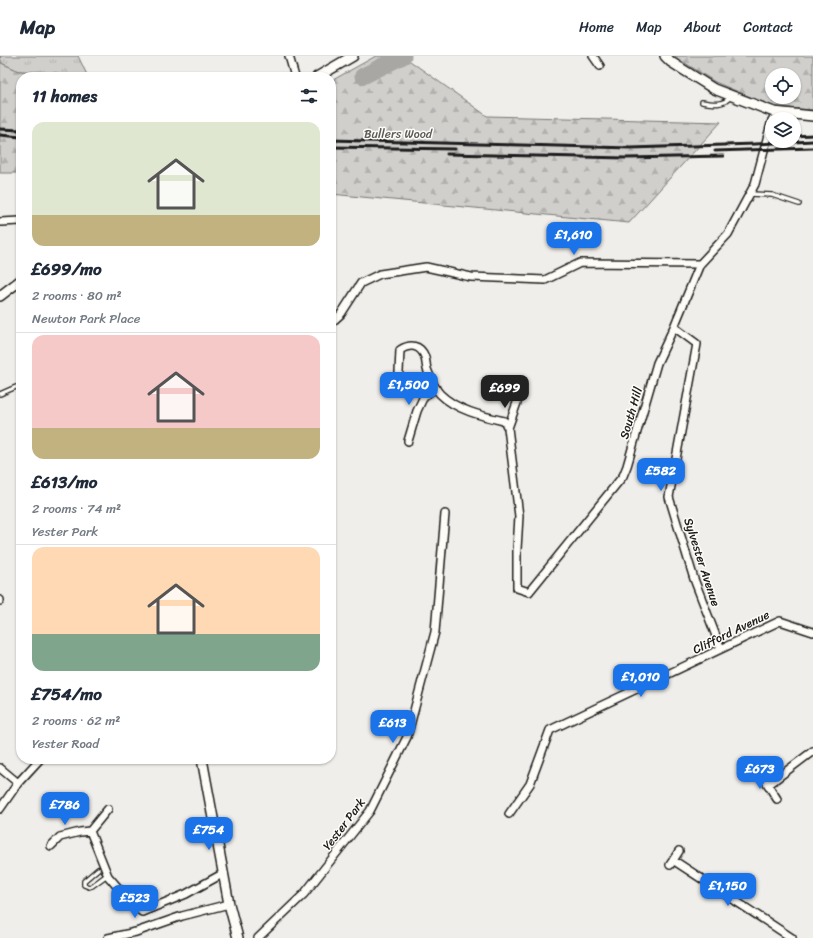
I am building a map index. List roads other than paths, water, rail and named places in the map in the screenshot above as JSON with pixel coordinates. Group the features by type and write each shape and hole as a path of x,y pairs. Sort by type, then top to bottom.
{"street":[{"path":"289,56 293,72"},
{"path":"326,72 353,56"},
{"path":"593,56 600,66"},
{"path":"665,56 671,62 714,89 731,95 765,113"},
{"path":"801,116 813,116"},
{"path":"336,318 341,314 360,283 380,274 426,267 472,277 545,280 580,263 700,264 728,234 755,184 765,147"},
{"path":"0,222 16,221"},
{"name":"South Hill","path":"508,428 519,516 517,549 518,588 529,592 623,476 657,363 674,327 700,264"},
{"path":"0,296 16,284"},
{"name":"Sylvester Avenue","path":"674,327 697,344 669,497 694,579 721,649"},
{"path":"399,372 400,350 407,346 414,346 425,356 427,369 438,392 449,402 470,411 504,421 508,428"},
{"path":"408,441 417,411 424,396 436,388"},
{"path":"508,428 519,396"},
{"name":"Yester Park","path":"258,938 304,894 370,810 407,737 434,632 444,514"},
{"name":"Clifford Avenue","path":"509,814 530,784 550,730 780,621 813,632"},
{"path":"768,784 813,751"},
{"path":"0,809 18,783 35,764"},
{"path":"203,764 229,904 238,938"},
{"path":"0,768 18,783"},
{"path":"760,772 777,800"},
{"path":"51,846 60,837 90,831 108,809"},
{"path":"90,831 107,874 132,905 142,912 186,894 224,873"},
{"path":"679,851 672,862 792,938"},
{"path":"108,938 136,932 182,916 229,904"}],"lane":[{"path":"702,102 722,104 728,100 731,95"},
{"path":"750,194 772,195 799,204"},
{"path":"0,394 16,387"},
{"path":"98,869 84,882 84,885 89,887 92,886 107,874"}],"waterway":[{"path":"363,76 403,56"}],"railway":[{"path":"0,129 16,130"},
{"path":"0,135 16,137"},
{"path":"801,136 813,135"},
{"path":"336,140 631,148 813,141"},
{"path":"336,147 455,149"},
{"path":"715,151 813,148"},
{"path":"447,154 626,158 723,156"}],"park label":[{"name":"Bullers Wood","path":"398,134"}]}
